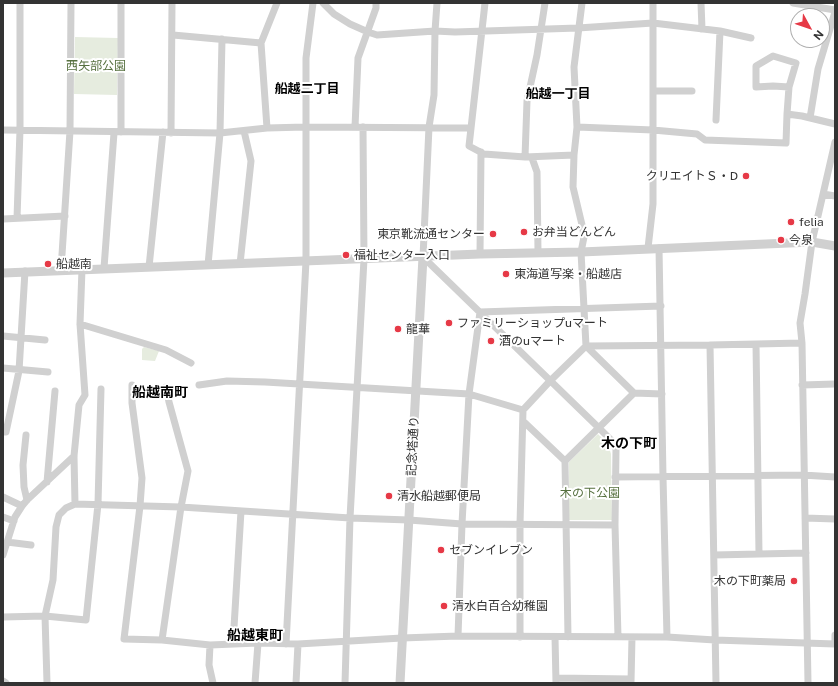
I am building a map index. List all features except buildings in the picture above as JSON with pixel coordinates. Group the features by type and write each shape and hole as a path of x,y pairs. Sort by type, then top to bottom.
{"street":[{"path":"17,218 20,130 20,3"},
{"path":"61,270 70,131 71,3"},
{"path":"104,268 117,132 121,3"},
{"path":"171,132 173,35 172,3"},
{"path":"267,128 261,43 277,3"},
{"path":"286,644 306,262 306,58 313,3"},
{"path":"323,3 334,14 350,24 377,35 435,31 578,28 653,23 720,30 752,38"},
{"path":"355,127 358,58 376,8 376,3"},
{"path":"437,3 434,95 429,127 424,257 612,441 616,449 615,524 618,637"},
{"path":"485,3 469,146 484,154 529,158 574,155"},
{"path":"538,252 537,172 529,158 527,101 545,3"},
{"path":"582,3 574,67 577,127 573,187 584,237 581,252 586,346 634,393 662,394"},
{"path":"648,248 653,204 654,3"},
{"path":"701,3 702,29"},
{"path":"793,3 835,11 818,69 810,118"},
{"path":"716,120 720,30"},
{"path":"173,35 261,43"},
{"path":"208,265 220,133 222,39"},
{"path":"577,127 653,130 697,134 705,140 786,143 789,87 796,62 773,56 756,66 756,87 789,87"},
{"path":"653,91 692,91"},
{"path":"788,114 835,124"},
{"path":"3,130 220,133 267,128 305,127 470,128"},
{"path":"345,683 345,640 350,518 364,259 363,127"},
{"path":"240,264 251,161 244,131"},
{"path":"149,267 163,132"},
{"path":"808,683 803,475 802,343 800,322 812,242 835,142"},
{"path":"480,254 482,152"},
{"path":"823,194 835,196"},
{"path":"3,219 65,216"},
{"path":"3,272 306,262 480,254 581,252 812,242 835,246"},
{"path":"659,248 667,637"},
{"name":"記念塔通り","path":"400,683 424,257"},
{"path":"75,504 74,456 79,405 85,395 80,324 82,269"},
{"path":"3,432 6,432 19,369 25,272"},
{"path":"480,312 661,306"},
{"path":"458,636 469,394 480,312"},
{"path":"80,324 166,350 191,362"},
{"path":"3,336 45,340"},
{"path":"520,637 520,524 523,410 550,381 586,346 802,343"},
{"path":"756,344 759,554"},
{"path":"710,345 716,683"},
{"path":"3,368 48,372"},
{"path":"199,385 227,381 300,383 469,394 523,410"},
{"path":"802,385 835,384"},
{"path":"132,385 132,403 142,478 124,639 162,640 210,645 258,643 298,644 345,640 458,636 667,637 835,644 835,635"},
{"path":"162,640 181,507 188,472 166,387"},
{"path":"3,617 45,616 86,620 98,504 101,389"},
{"path":"47,482 55,391"},
{"path":"565,462 634,393"},
{"path":"523,421 565,462 568,637"},
{"path":"24,503 26,435"},
{"path":"3,555 14,521 24,503 74,456"},
{"path":"616,477 803,475 835,477"},
{"path":"3,497 24,503"},
{"path":"47,683 45,616 53,580 56,527 59,516 66,508 75,504 181,507 462,524 615,524"},
{"path":"233,644 241,511"},
{"path":"3,517 14,521"},
{"path":"805,518 835,519"},
{"path":"7,542 31,545"},
{"path":"714,556 806,553"},
{"path":"555,637 556,680 631,681 632,637"},
{"path":"255,683 258,643"},
{"path":"296,683 298,644"},
{"path":"210,645 209,665 213,683"}],"green space":[{"name":"西矢部公園","path":"75,37 118,38 117,95 74,94"},
{"path":"144,347 159,351 155,361 142,360 142,349"},
{"name":"木の下公園","path":"598,434 608,444 611,454 612,520 569,520 569,462"}],"place":[{"name":"クリエイトＳ・D","path":"746,176"},
{"name":"felia","path":"791,222"},
{"name":"お弁当どんどん","path":"524,232"},
{"name":"東京靴流通センター","path":"493,234"},
{"name":"今泉","path":"781,240"},
{"name":"福祉センター入口","path":"346,255"},
{"name":"船越南","path":"48,264"},
{"name":"東海道写楽・船越店","path":"506,274"},
{"name":"ファミリーショップuマート","path":"449,323"},
{"name":"龍華","path":"398,329"},
{"name":"酒のuマート","path":"491,341"},
{"name":"清水船越郵便局","path":"389,496"},
{"name":"セブンイレブン","path":"441,550"},
{"name":"木の下町薬局","path":"794,581"},
{"name":"清水白百合幼稚園","path":"444,606"}],"district":[{"name":"船越二丁目","path":"307,89"},
{"name":"船越一丁目","path":"558,94"},
{"name":"船越南町","path":"160,393"},
{"name":"木の下町","path":"629,444"},
{"name":"船越東町","path":"255,636"}]}
